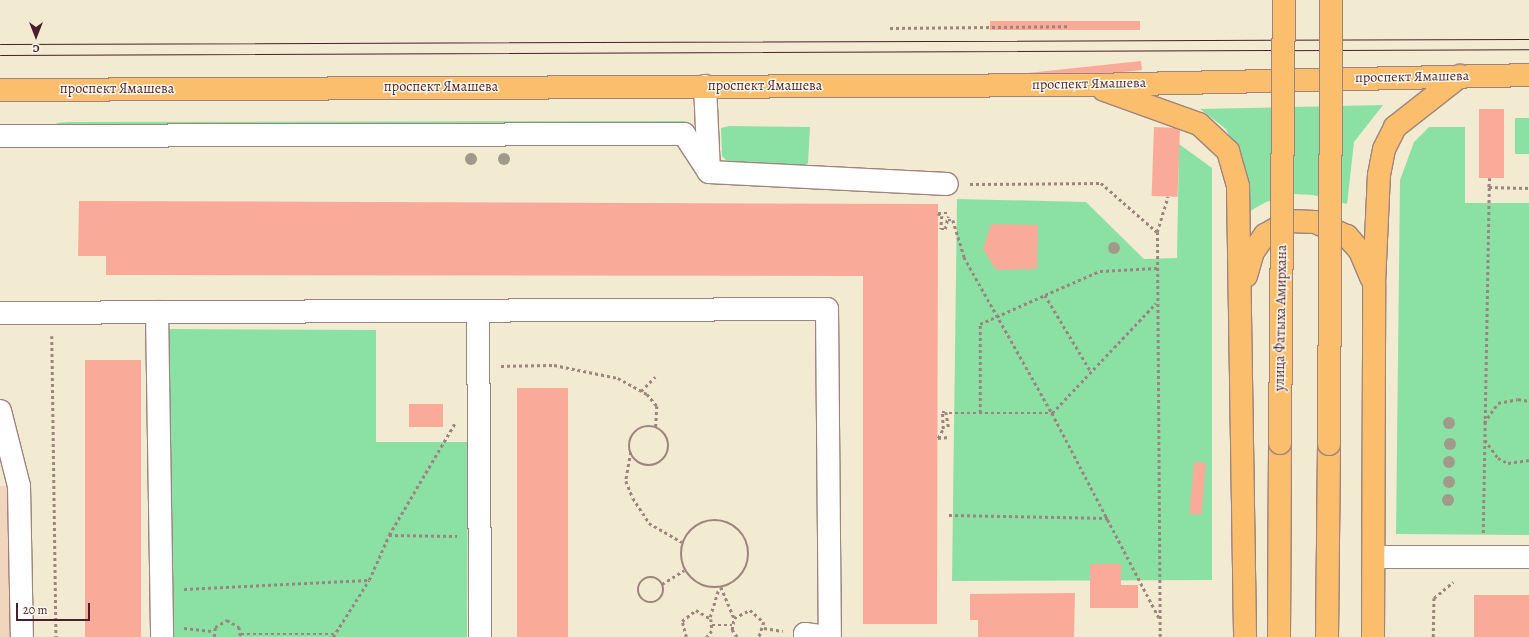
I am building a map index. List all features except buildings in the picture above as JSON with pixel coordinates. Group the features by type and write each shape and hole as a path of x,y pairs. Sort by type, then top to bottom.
{"main road":[{"name":"улица Фатыха Амирхана","path":"1279,637 1284,0"},
{"path":"1327,637 1331,0"},
{"name":"проспект Ямашева","path":"0,90 1092,85 1529,75"},
{"path":"1373,637 1375,557 1374,284 1379,176 1384,149 1396,127 1460,76"},
{"path":"1092,85 1199,124 1228,151 1238,187 1242,289 1245,637"},
{"path":"1242,289 1253,252 1265,234 1289,221 1315,222 1347,236 1360,251 1374,284"}],"lane":[{"path":"705,86 709,172"},
{"path":"0,136 684,134 709,172"},
{"path":"709,172 948,184"},
{"path":"0,313 478,312 828,309 829,637 805,634 805,637"},
{"path":"157,312 162,637"},
{"path":"478,312 480,637"},
{"path":"0,411 19,486 22,637"},
{"path":"1375,557 1529,557"}],"path":[{"path":"890,28 1067,26"},
{"path":"1484,556 1483,430 1490,178"},
{"path":"948,184 1101,183 1157,232"},
{"path":"1489,187 1529,188"},
{"path":"1160,637 1157,232 1168,196"},
{"path":"938,213 948,214 945,229 941,229 942,216 938,213"},
{"path":"948,220 953,220 964,257 999,315 1160,618"},
{"path":"980,412 980,324 1100,271 1157,268"},
{"path":"1045,295 1091,372"},
{"path":"949,412 1052,413 1157,303"},
{"path":"51,313 56,637"},
{"path":"478,367 554,365 618,378 641,391 657,406 656,427"},
{"path":"641,391 656,377"},
{"path":"1529,401 1508,399 1498,404 1488,415 1483,430 1490,451 1498,458 1508,462 1529,460"},
{"path":"949,430 946,412 942,412 943,430 938,438 949,437"},
{"path":"214,637 215,627 227,620 234,622 241,635 334,636 369,580 389,535 453,423 478,421"},
{"path":"631,452 639,462 652,466 666,457 668,439 656,427 647,426 632,435 631,452 626,481 633,498 649,523 682,542"},
{"path":"949,515 1108,518"},
{"path":"726,521 738,528 746,538 748,565 740,577 720,588 703,586 684,570 680,556 682,542 699,522 726,521"},
{"path":"389,535 479,536"},
{"path":"662,584 684,570"},
{"path":"654,578 662,584 663,594 657,601 648,602 640,597 638,587 644,579 654,578"},
{"path":"1433,637 1434,598 1456,579"},
{"path":"161,590 369,580"},
{"path":"709,617 720,588"},
{"path":"720,588 734,618"},
{"path":"686,637 682,627 685,616 696,610 709,617 712,625 707,637"},
{"path":"737,637 732,625 734,618 744,610 756,612 764,622 759,637"},
{"path":"712,625 732,625"}],"shaded area":[{"path":"0,486 12,486 12,637 0,637"}],"green space":[{"path":"1383,105 1354,142 1347,204 1313,195 1294,194 1266,202 1250,211 1245,169 1226,129 1200,109"},
{"path":"1515,118 1529,118 1529,154 1515,154"},
{"path":"685,121 693,125 694,131 54,128 57,123 68,122"},
{"path":"729,126 810,127 808,163 802,168 729,163 722,156 721,128"},
{"path":"1429,127 1465,127 1465,203 1529,203 1529,535 1396,534 1400,180 1414,142"},
{"path":"1179,144 1212,168 1212,580 952,581 957,199 1086,202 1144,259 1177,258"},
{"path":"168,329 376,330 376,442 468,442 467,637 167,637"}],"tram line":[{"path":"0,44 1529,39"},
{"path":"0,55 1529,49"}]}
